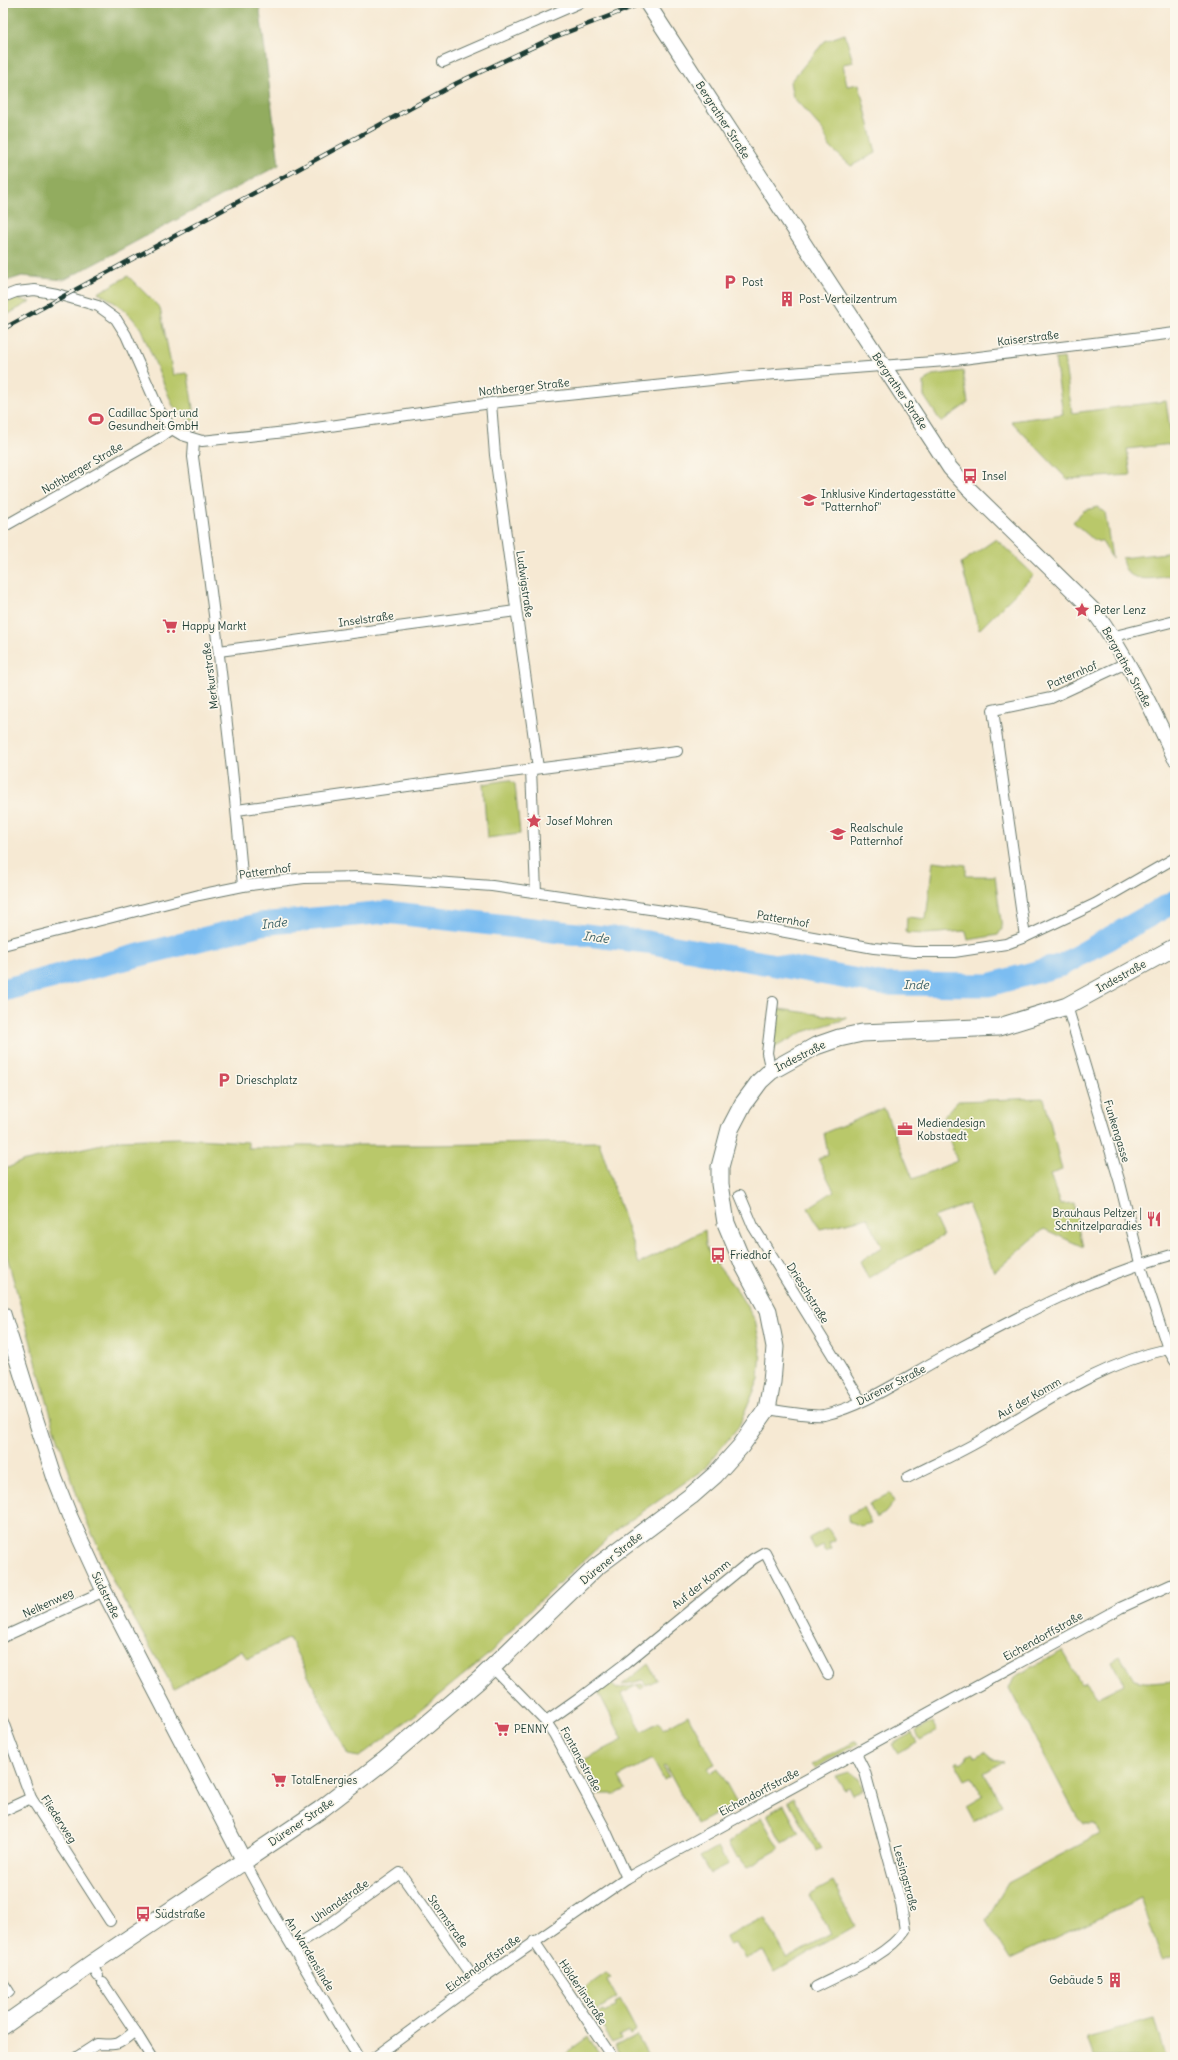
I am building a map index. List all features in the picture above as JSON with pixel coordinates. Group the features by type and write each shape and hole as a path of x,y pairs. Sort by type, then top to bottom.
{"main road":[{"name":"Bergrather Straße","path":"647,3 955,474 1093,610 1126,663 1175,758"},
{"name":"Indestraße","path":"766,1409 772,1382 775,1347 768,1311 744,1266 726,1223 720,1184 720,1167 730,1129 743,1104 760,1082 771,1071 816,1046 839,1038 862,1034 999,1027 1067,1006 1175,947"},
{"name":"Südstraße","path":"3,1314 55,1478 104,1591 244,1861"},
{"name":"Dürener Straße","path":"3,2026 97,1974 244,1861 348,1789 414,1736 493,1668 595,1568 691,1496 715,1475 741,1446 766,1409"}],"street":[{"path":"443,62 579,3"},
{"name":"Nothberger Straße","path":"3,297 16,292 35,290 57,294 98,306 116,319 126,335 159,410 172,429 194,440 224,440 491,403 750,376 883,366"},
{"name":"Kaiserstraße","path":"883,366 946,361 1175,333"},
{"name":"Ludwigstraße","path":"491,403 495,455 535,769"},
{"name":"Nothberger Straße","path":"3,527 158,439 172,429"},
{"name":"Merkurstraße","path":"194,440 193,457 219,651 237,810 242,886"},
{"name":"Inselstraße","path":"219,651 516,611"},
{"path":"1111,637 1175,621"},
{"name":"Patternhof","path":"1025,937 993,710 1051,698 1126,663"},
{"path":"237,810 677,751"},
{"path":"535,769 536,892"},
{"name":"Patternhof","path":"3,945 198,895 242,886 304,878 364,877 492,886 691,915 874,948 914,952 954,952 1006,944 1025,937 1095,904 1175,858"},
{"path":"771,1071 767,1053 773,1002"},
{"name":"Funkengasse","path":"1067,1006 1120,1183 1140,1263 1168,1349 1175,1361"},
{"name":"Drieschstraße","path":"740,1195 753,1226 861,1401"},
{"name":"Dürener Straße","path":"766,1409 823,1415 861,1401 1055,1298 1140,1263 1175,1254"},
{"name":"Auf der Komm","path":"907,1478 987,1437 1048,1399 1103,1371 1148,1353 1168,1349"},
{"name":"Auf der Komm","path":"546,1722 580,1698 753,1559 765,1552 828,1674"},
{"name":"Eichendorffstraße","path":"375,2057 534,1941 627,1878 746,1811 856,1754 1120,1608 1175,1583"},
{"name":"Nelkenweg","path":"3,1637 104,1591"},
{"name":"Fontanestraße","path":"493,1668 546,1722 567,1754 604,1827 627,1878"},
{"name":"Fliederweg","path":"3,1722 31,1798 110,1921"},
{"name":"Lessingstraße","path":"816,1987 882,1951 896,1940 905,1930 901,1904 865,1772 856,1754"},
{"path":"3,1811 31,1798"},
{"name":"An Wardenslinde","path":"244,1861 358,2057"},
{"name":"Uhlandstraße","path":"293,1947 327,1926 400,1873"},
{"name":"Stormstraße","path":"400,1873 477,1982"},
{"name":"Hölderlinstraße","path":"534,1941 612,2057"},
{"path":"97,1974 151,2057"},
{"path":"3,1983 9,1992"},
{"path":"77,2057 97,2044 111,2046 120,2044 135,2031"}],"green space":[{"path":"3,3 259,3 279,165 64,280 22,276 3,282"},
{"path":"845,34 853,62 843,64 847,86 859,84 876,153 851,166 830,147 822,129 793,97 790,82 825,41"},
{"path":"128,276 160,308 173,375 186,373 188,375 195,422 185,417 173,406 141,329 132,317 111,300 98,293"},
{"path":"15,298 30,302 3,317 3,305"},
{"path":"1064,358 1072,413 1166,401 1172,444 1127,449 1131,475 1067,479 1011,421 1063,414 1055,359"},
{"path":"963,371 968,403 941,422 924,396 924,382 932,375"},
{"path":"1097,507 1105,512 1112,558 1101,540 1099,542 1096,540 1095,541 1073,522 1083,511"},
{"path":"996,539 1034,575 979,630 961,563"},
{"path":"1175,552 1175,575 1151,579 1135,577 1129,573 1124,567 1122,558"},
{"path":"509,780 515,784 520,834 487,838 483,784"},
{"path":"933,861 966,865 966,876 995,876 1002,929 998,935 968,940 966,931 925,934 906,933 907,917 926,919"},
{"path":"779,1009 846,1019 803,1032 772,1049"},
{"path":"1044,1098 1062,1170 1050,1174 1060,1204 1074,1203 1083,1247 1044,1229 994,1272 968,1204 934,1217 943,1236 868,1278 860,1261 882,1248 868,1218 820,1229 808,1208 834,1191 818,1159 828,1154 824,1133 884,1108 913,1179 957,1161 942,1119 958,1101"},
{"path":"179,1138 248,1142 248,1148 297,1148 297,1145 428,1145 599,1142 639,1264 705,1230 706,1245 711,1257 736,1289 755,1320 761,1349 759,1379 739,1426 704,1469 619,1528 533,1607 489,1654 416,1714 359,1757 348,1755 289,1638 247,1659 242,1650 174,1689 115,1585 83,1513 53,1423 3,1242 3,1170 21,1162 120,1140"},
{"path":"890,1493 894,1502 885,1513 876,1518 869,1504"},
{"path":"863,1507 871,1523 860,1526 848,1521 848,1515"},
{"path":"826,1529 829,1530 835,1540 829,1543 832,1549 826,1552 823,1545 815,1549 809,1538"},
{"path":"1062,1651 1081,1684 1086,1682 1098,1697 1124,1684 1112,1661 1120,1656 1134,1680 1150,1683 1175,1681 1175,1955 1162,1960 1141,1898 1010,1959 986,1920 1008,1883 1100,1834 1095,1824 1083,1824 1077,1817 1009,1688 1014,1677"},
{"path":"648,1664 657,1680 646,1685 643,1680 622,1685"},
{"path":"607,1681 617,1689 637,1685 622,1694 642,1731 659,1722 663,1729 688,1715 715,1764 707,1768 710,1773 718,1768 737,1803 697,1824 665,1765 663,1766 669,1777 664,1780 652,1759 619,1777 626,1789 616,1794 594,1794 579,1762 623,1740 597,1689"},
{"path":"642,1684 644,1687 640,1689 637,1685"},
{"path":"932,1722 937,1731 920,1740 916,1731"},
{"path":"912,1733 917,1742 897,1753 892,1744"},
{"path":"856,1741 858,1744 815,1768 812,1765"},
{"path":"972,1752 975,1757 984,1752 992,1759 1004,1761 984,1773 1002,1805 974,1821 966,1806 983,1796 972,1777 965,1780 955,1762 958,1760 960,1763 967,1759 966,1756"},
{"path":"849,1772 859,1779 863,1791 853,1795 849,1787 844,1789 836,1776"},
{"path":"793,1798 821,1848 816,1851 788,1801"},
{"path":"784,1805 799,1833 782,1843 767,1814"},
{"path":"761,1817 779,1849 747,1867 739,1857 736,1858 728,1843"},
{"path":"718,1847 728,1865 710,1874 700,1857"},
{"path":"833,1882 855,1926 775,1972 763,1950 745,1959 736,1942 730,1944 726,1937 764,1917 787,1958 831,1934 809,1895"},
{"path":"606,1973 611,1977 607,1980 617,1998 593,2012 579,1992"},
{"path":"620,2000 636,2030 630,2034 628,2031 619,2036 621,2039 613,2043 594,2015 615,2007 614,2004"},
{"path":"1154,2019 1165,2057 1094,2057 1087,2037"},
{"path":"637,2035 649,2057 623,2057 615,2046"},
{"path":"588,2037 602,2057 560,2057"}],"waterway":[{"name":"Inde","path":"3,990 261,924 386,912 647,942 881,984 989,985 1062,965 1175,901"}],"railway":[{"path":"3,329 457,83 552,38 643,3"}],"place":[{"name":"Post","path":"730,282"},
{"name":"Post-Verteilzentrum","path":"787,299"},
{"name":"Cadillac Sport und Gesundheit GmbH","path":"96,419"},
{"name":"Insel","path":"970,476"},
{"name":"Inklusive Kindertagesstätte \"Patternhof\"","path":"809,500"},
{"name":"Peter Lenz","path":"1082,610"},
{"name":"Happy Markt","path":"170,626"},
{"name":"Josef Mohren","path":"534,821"},
{"name":"Realschule Patternhof","path":"838,834"},
{"name":"Drieschplatz","path":"224,1080"},
{"name":"Mediendesign Kobstaedt","path":"905,1129"},
{"name":"Brauhaus Peltzer | Schnitzelparadies","path":"1154,1219"},
{"name":"Friedhof","path":"718,1255"},
{"name":"PENNY","path":"502,1729"},
{"name":"TotalEnergies","path":"279,1780"},
{"name":"Südstraße","path":"143,1914"},
{"name":"Gebäude 5","path":"1115,1980"}]}
